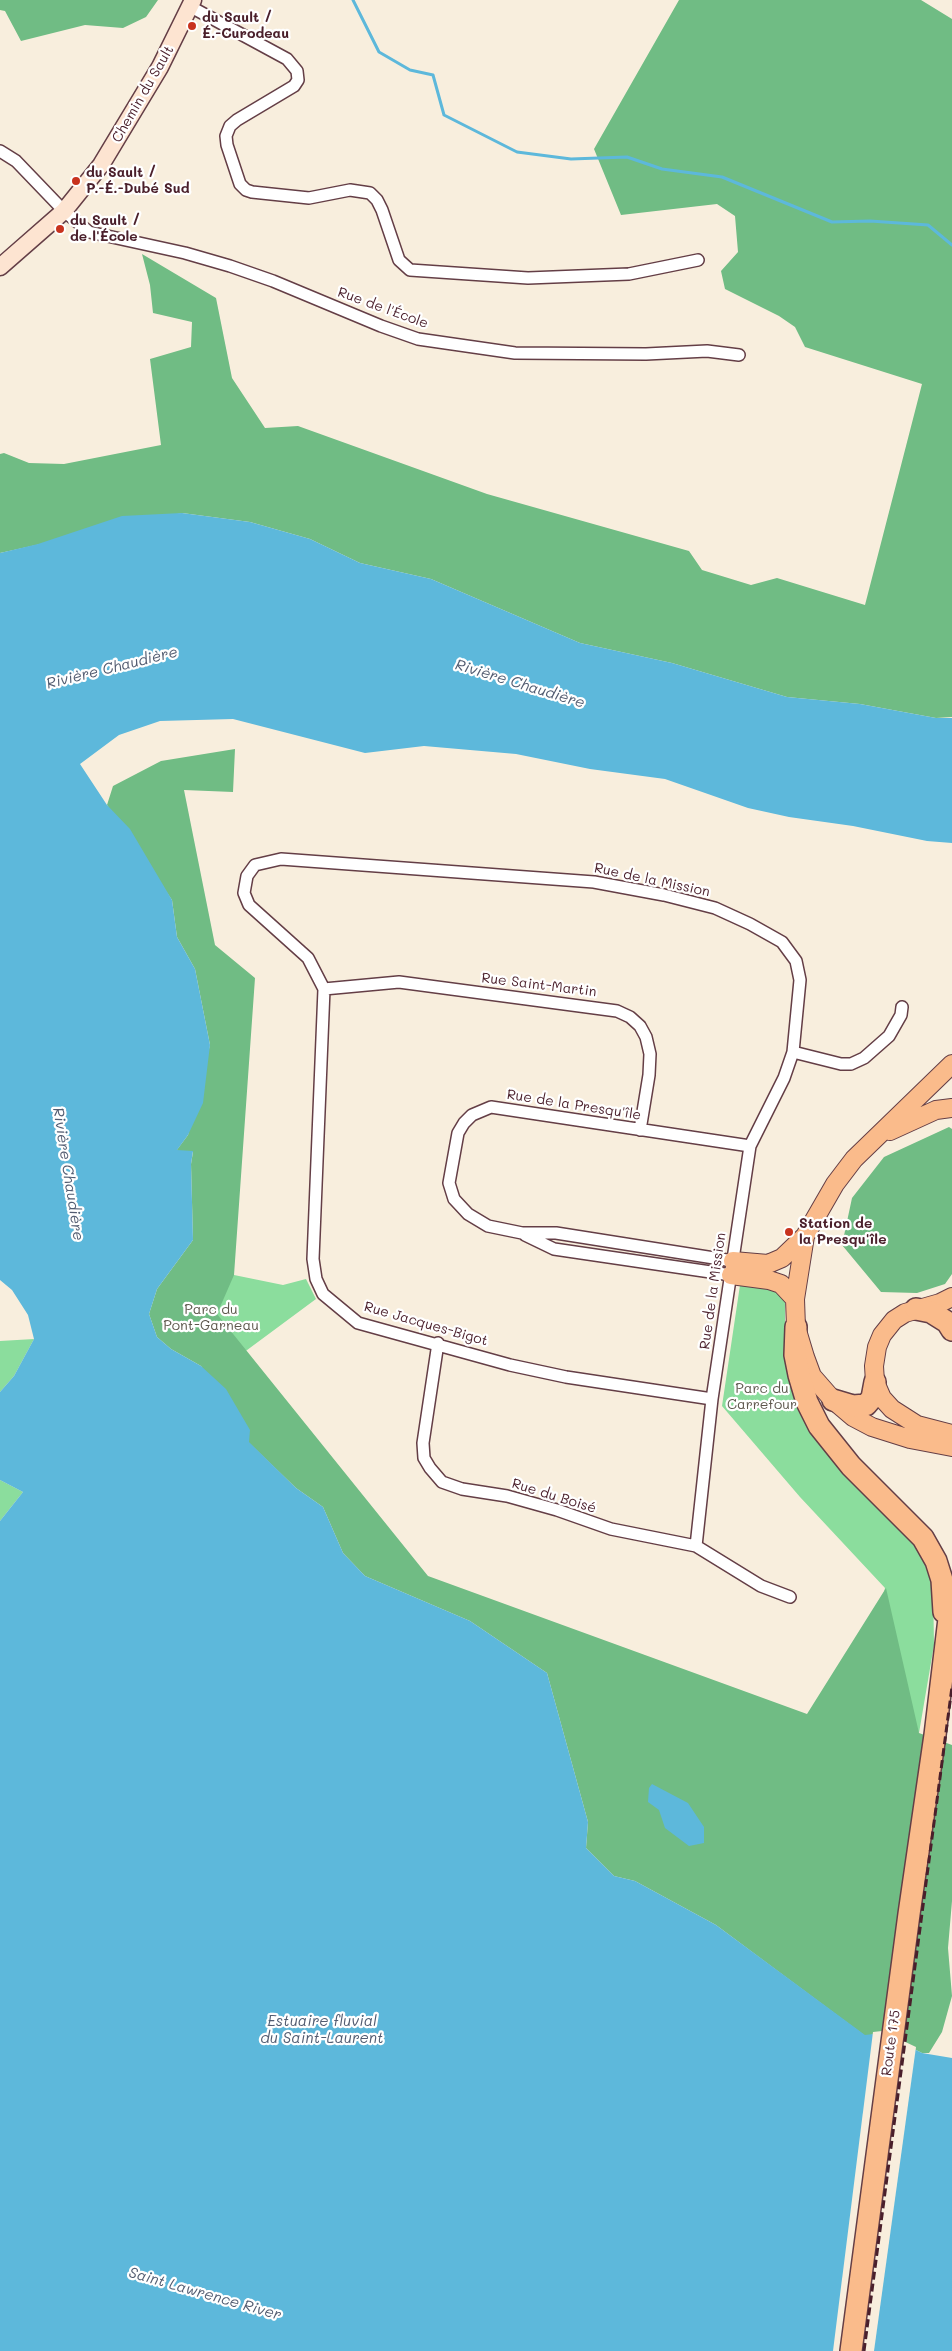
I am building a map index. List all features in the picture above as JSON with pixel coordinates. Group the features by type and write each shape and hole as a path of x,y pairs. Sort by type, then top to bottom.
{"highway":[{"path":"916,1309 931,1312 947,1322 952,1330"},
{"path":"796,1327 795,1355 799,1375 807,1402 819,1426 851,1466 923,1538 936,1561 942,1580 945,1640"},
{"path":"833,1400 853,1406 866,1405 872,1398 875,1382"},
{"path":"945,1640 952,1594"},
{"name":"Route 175","path":"851,2351 909,1914 935,1736 945,1640"}],"main road":[{"path":"732,1268 768,1264 782,1258 805,1236 835,1184 854,1159 952,1064"},
{"path":"874,1140 936,1110 952,1108"},
{"path":"805,1236 795,1298 796,1327 812,1376 833,1400 853,1417 878,1429 910,1439 952,1447"},
{"path":"732,1268 781,1284 795,1298"},
{"path":"952,1297 940,1303 916,1309 894,1320 882,1335 874,1358 875,1382 882,1398 902,1417 917,1425 952,1434"}],"street":[{"name":"Chemin du Sault","path":"0,267 64,211 102,165 160,67 192,4"},
{"path":"192,4 288,59 297,71 298,80 294,86 236,120 230,126 226,136 227,145 240,184 246,190 309,198 350,190 370,194 377,200 382,210 399,260 403,266 410,270 528,278 629,274 698,260"},
{"name":"Rue de l'École","path":"0,151 16,161 64,211 89,232 185,253 230,266 273,281 381,326 418,338 515,354 646,354 707,351 739,355"},
{"name":"Rue de la Mission","path":"324,989 308,958 249,906 244,893 247,876 255,865 281,859 594,882 664,895 714,908 750,924 782,942 796,961 800,980 793,1052 784,1078 750,1146 712,1400 696,1546"},
{"name":"Rue Saint-Martin","path":"324,989 399,982 617,1011 630,1017 640,1026 646,1036 650,1054 649,1075 640,1130"},
{"name":"Rue Jacques-Bigot","path":"324,989 312,1260 316,1279 324,1294 358,1323 438,1343 510,1365 566,1377 712,1400"},
{"path":"793,1052 840,1064 852,1064 864,1058 888,1036 901,1015 902,1007"},
{"name":"Rue de la Presqu'île","path":"732,1268 554,1249 522,1233 488,1226 468,1214 454,1199 449,1183 458,1134 464,1123 472,1115 491,1108 750,1146"},
{"name":"Rue du Boisé","path":"438,1343 423,1443 424,1458 442,1482 462,1489 507,1496 557,1510 611,1529 696,1546 761,1586 790,1597"}],"green space":[{"path":"0,0 158,0 146,17 123,28 85,25 21,41 5,11 0,10"},
{"path":"679,0 921,0 952,19 952,717 936,718 860,704 787,697 672,663 580,643 431,579 360,563 310,539 250,522 182,513 0,553 0,454 4,453 29,463 64,464 161,445 150,359 191,347 192,322 153,313 150,285 142,254 216,298 232,378 265,428 298,426 487,494 689,551 702,570 751,585 777,578 865,605 922,384 805,347 795,327 779,316 725,289 721,271 738,252 735,216 717,204 621,215 594,149"},
{"path":"235,749 233,792 184,790 215,945 255,978 234,1275 217,1314 428,1576 807,1714 886,1588 919,1733 952,1745 952,1901 948,1948 952,1996 942,2032 929,2053 922,2053 882,2033 865,2036 716,1925 635,1881 614,1876 586,1848 588,1822 547,1673 470,1621 365,1576 343,1553 323,1507 296,1488 248,1442 201,1366 171,1349 157,1337 149,1314 157,1289 193,1240 191,1164 193,1152 176,1151 188,1135 210,1045 195,969 177,937 172,900 107,805 113,786 161,761"},
{"path":"949,1127 952,1129 952,1274 945,1284 917,1293 881,1292 842,1245 852,1198 884,1157"},
{"name":"Parc du Pont-Garneau","path":"234,1275 283,1285 306,1279 316,1299 212,1376 157,1289"},
{"name":"Parc du Carrefour","path":"768,1283 785,1297 788,1355 796,1384 914,1539 933,1582 934,1645 919,1733 869,1653 885,1588 800,1497 722,1406 740,1285"},
{"path":"34,1339 14,1376 0,1392 0,1341"},
{"path":"0,1480 23,1492 0,1521"}],"water":[{"name":"Estuaire fluvial du Saint-Laurent","path":"182,513 250,522 310,539 360,563 431,579 580,643 672,663 787,697 860,704 936,718 952,718 952,843 927,841 748,808 665,779 590,769 516,754 424,746 365,753 233,719 160,721 119,735 80,764 107,805 130,829 172,900 177,937 195,969 210,1045 203,1103 188,1135 177,1150 193,1151 191,1164 193,1240 157,1289 149,1314 157,1337 171,1349 201,1366 226,1389 250,1430 249,1442 296,1488 323,1507 343,1553 365,1576 470,1621 547,1673 588,1822 586,1848 614,1876 635,1881 716,1925 865,2035 882,2033 922,2053 952,2058 952,2351 0,2351 0,1521 23,1492 0,1480 0,1392 14,1376 34,1339 28,1315 12,1290 0,1280 0,553 38,544 122,516"},
{"path":"652,1784 688,1803 704,1827 704,1843 689,1846 665,1828 659,1810 648,1802 649,1788"}],"pier":[{"path":"882,2031 916,2047 874,2351 833,2351 873,2032"}],"waterway":[{"path":"353,0 379,52 410,70 433,75 444,115 517,152 571,159 627,157 662,169 722,177 832,222 870,221 928,225 952,245"}],"railway":[{"path":"864,2351 952,1687"}],"place":[{"name":"du Sault / É.-Curodeau","path":"192,26"},
{"name":"du Sault / P.-É.-Dubé Sud","path":"76,181"},
{"name":"du Sault / de l'École","path":"60,229"},
{"name":"Station de la Presqu'île","path":"789,1232"}],"water label":[{"name":"Rivière Chaudière","path":"112,668"},
{"name":"Rivière Chaudière","path":"520,684"},
{"name":"Rivière Chaudière","path":"68,1174"},
{"name":"Saint Lawrence River","path":"205,2294"}]}
